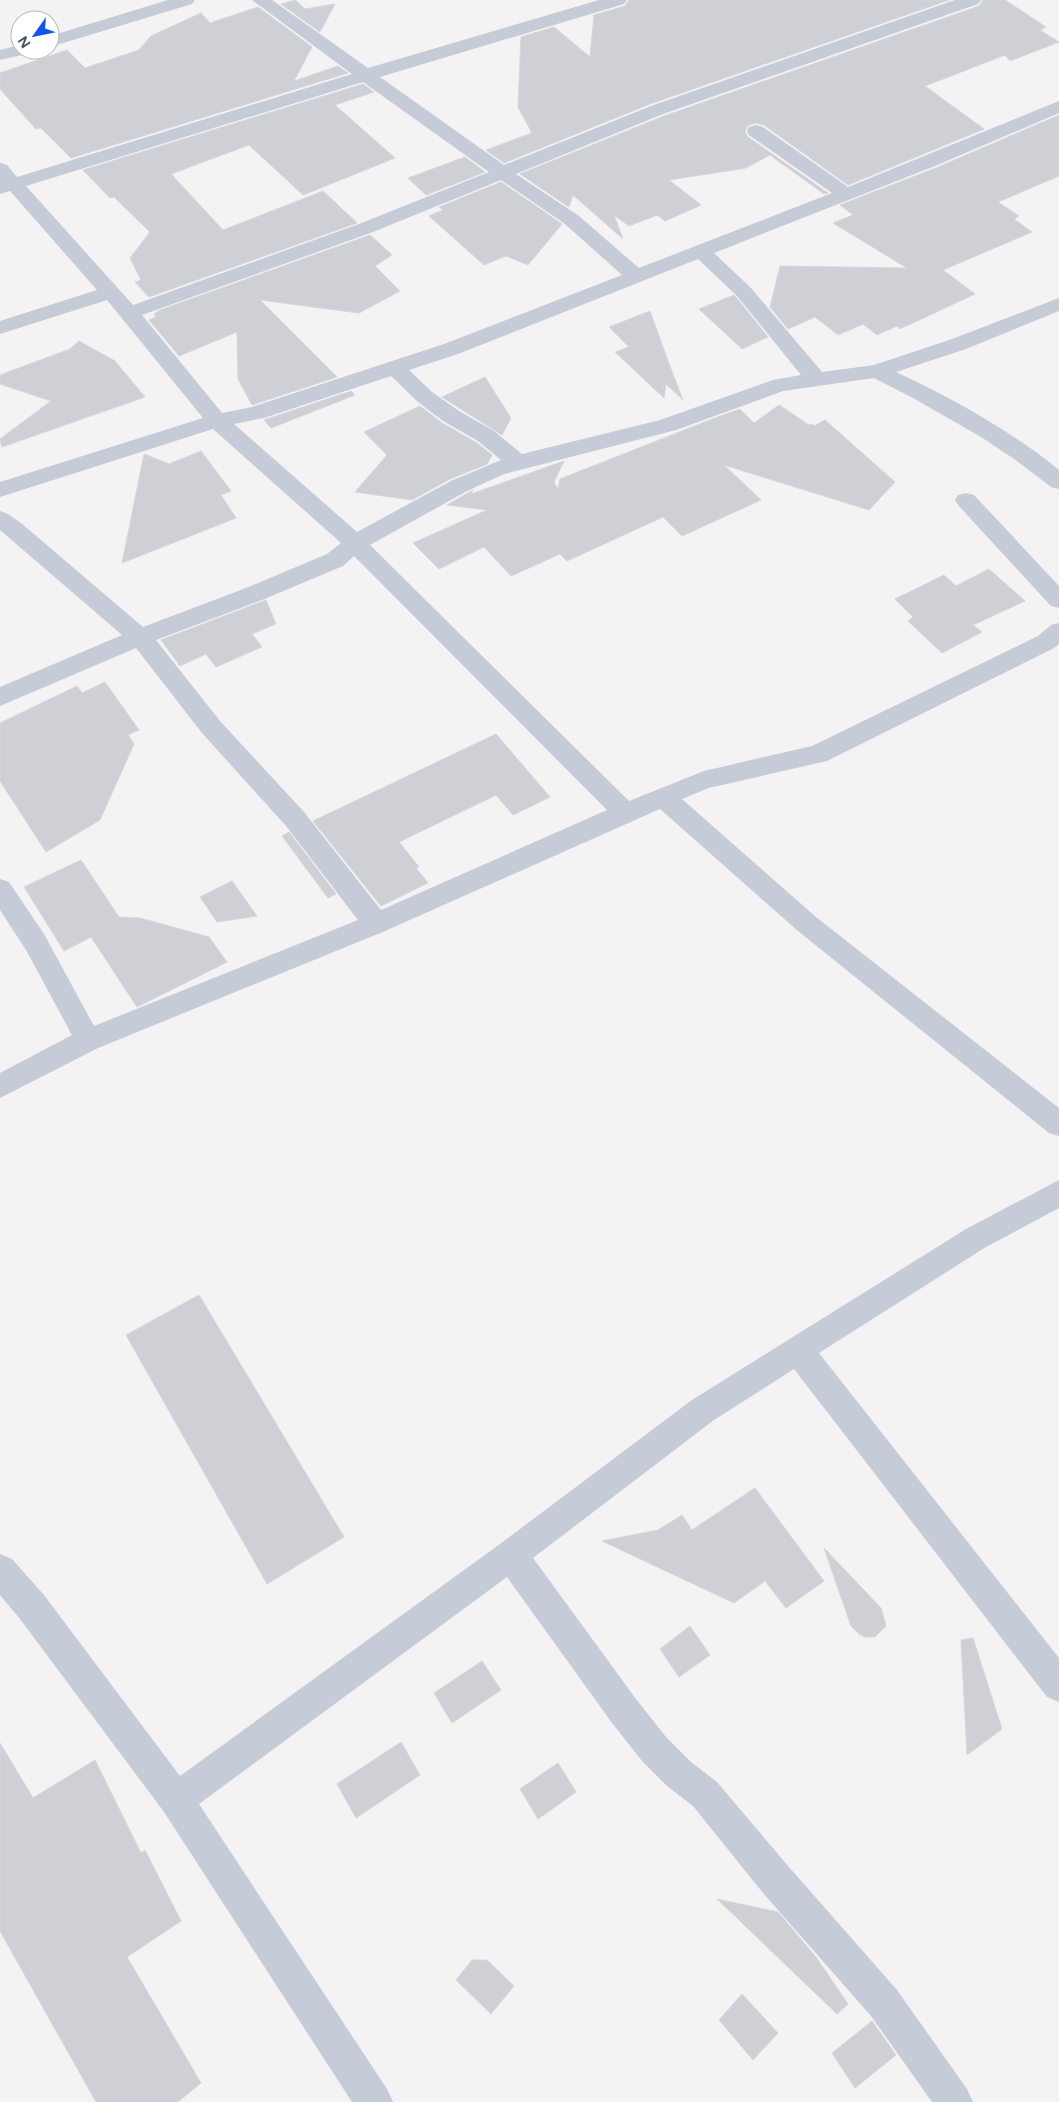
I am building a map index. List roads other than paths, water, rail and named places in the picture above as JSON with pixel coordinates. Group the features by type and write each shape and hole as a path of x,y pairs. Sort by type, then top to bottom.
{"street":[{"path":"60,39 186,0"},
{"path":"261,0 572,220 636,276"},
{"path":"618,0 470,42 367,76 4,180 129,313 217,421 355,543 625,812"},
{"path":"129,313 366,228 657,110 972,0"},
{"path":"0,490 217,421 256,413 468,342 928,162 1059,106"},
{"path":"756,131 846,194"},
{"path":"701,251 744,292 815,378"},
{"path":"0,328 109,293"},
{"path":"0,698 140,637 254,594 335,560 355,543 459,486 518,462 635,435 780,385 815,378 876,371 959,344 1059,304"},
{"path":"395,368 426,397 451,416 486,436 518,462"},
{"path":"876,371 911,386 992,434 1041,466 1059,482"},
{"path":"966,500 1059,600"},
{"path":"0,519 14,528 140,637 223,742 295,819 376,924"},
{"path":"0,1086 88,1040 376,924 625,812 704,780 818,754 1046,642 1059,631"},
{"path":"663,797 807,924 1059,1124"},
{"path":"0,889 35,942 88,1040"},
{"path":"176,1800 511,1555 703,1410 976,1238 1059,1193"},
{"path":"798,1350 1059,1685"},
{"path":"511,1555 624,1711 654,1749 679,1774 705,1794 776,1880 884,2003 954,2102"},
{"path":"0,1570 32,1607 176,1800 374,2102"}]}
